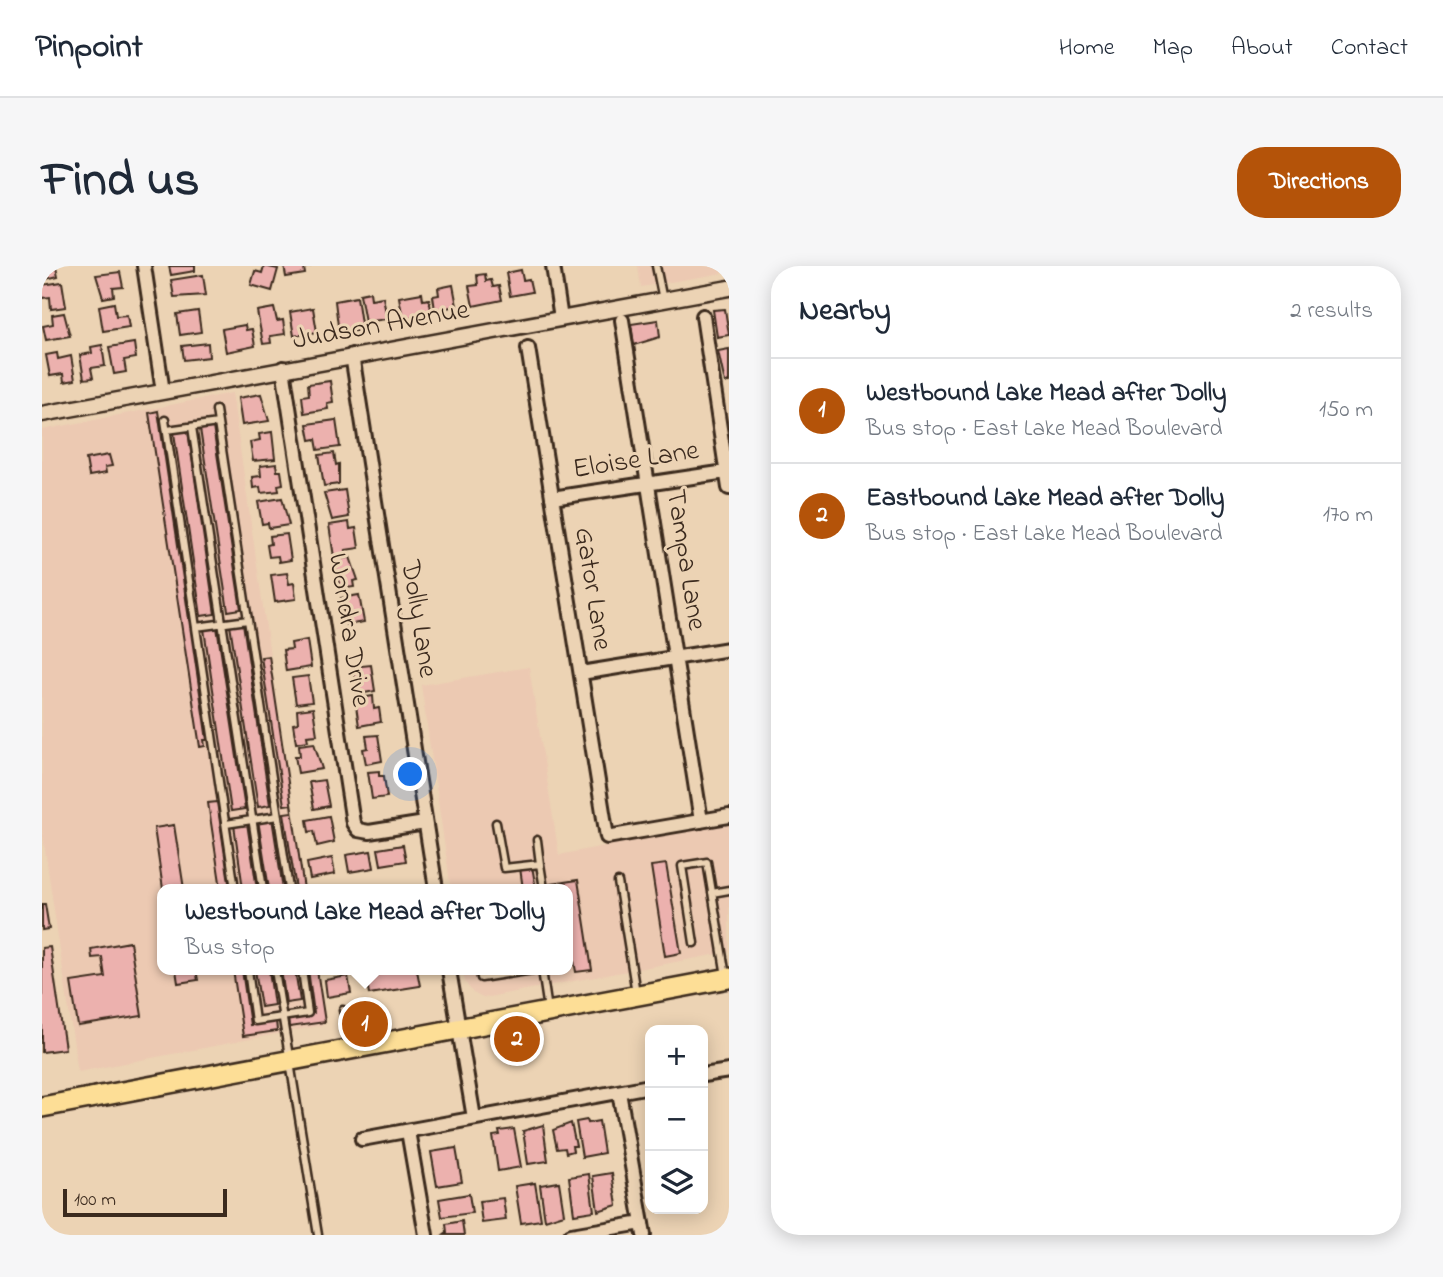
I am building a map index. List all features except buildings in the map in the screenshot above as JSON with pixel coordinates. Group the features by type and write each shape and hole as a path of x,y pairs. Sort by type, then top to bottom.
{"main road":[{"path":"42,1107 728,978"}],"street":[{"path":"144,266 163,392"},
{"path":"553,266 561,319"},
{"name":"Judson Avenue","path":"42,414 352,355 561,319 621,314 663,300 729,288"},
{"name":"Tampa Lane","path":"621,314 701,821"},
{"path":"702,316 729,488"},
{"name":"Gator Lane","path":"528,348 607,837 701,821"},
{"name":"Dolly Lane","path":"352,355 435,884"},
{"name":"Wondra Drive","path":"283,368 353,823 358,830 369,832 425,823"},
{"name":"Eloise Lane","path":"552,498 726,472"},
{"path":"581,673 729,649"},
{"path":"701,821 729,816"},
{"path":"450,975 474,1118"},
{"path":"708,1074 729,1071"},
{"path":"362,1139 645,1087"},
{"path":"571,1235 643,1229 619,1092"},
{"path":"408,1131 426,1235"}],"lane":[{"path":"656,266 663,300"},
{"path":"216,410 288,884"},
{"path":"165,420 234,884"},
{"path":"167,430 218,423"},
{"path":"192,426 262,884"},
{"path":"196,626 248,620"},
{"path":"226,824 278,816"},
{"path":"496,822 504,868 540,864"},
{"path":"537,840 543,884"},
{"path":"694,943 682,866 707,862 728,978"},
{"path":"618,881 636,995"},
{"path":"712,893 729,890"},
{"path":"248,975 255,1021 308,1013 303,975"},
{"path":"276,975 318,1235"},
{"path":"481,975 481,978 500,975"},
{"path":"543,975 549,1012"},
{"path":"344,1010 351,1049"}],"shaded area":[{"path":"638,266 729,266 729,272 641,287"},
{"path":"232,393 303,884 157,884 157,975 317,975 324,1025 78,1072 42,829 42,430"},
{"path":"529,667 559,855 729,821 729,952 483,998 473,993 465,982 464,975 573,975 573,884 450,884 421,685"}],"place":[{"name":"Westbound Lake Mead after Dolly","path":"365,1024"},
{"name":"Eastbound Lake Mead after Dolly","path":"517,1039"}]}
